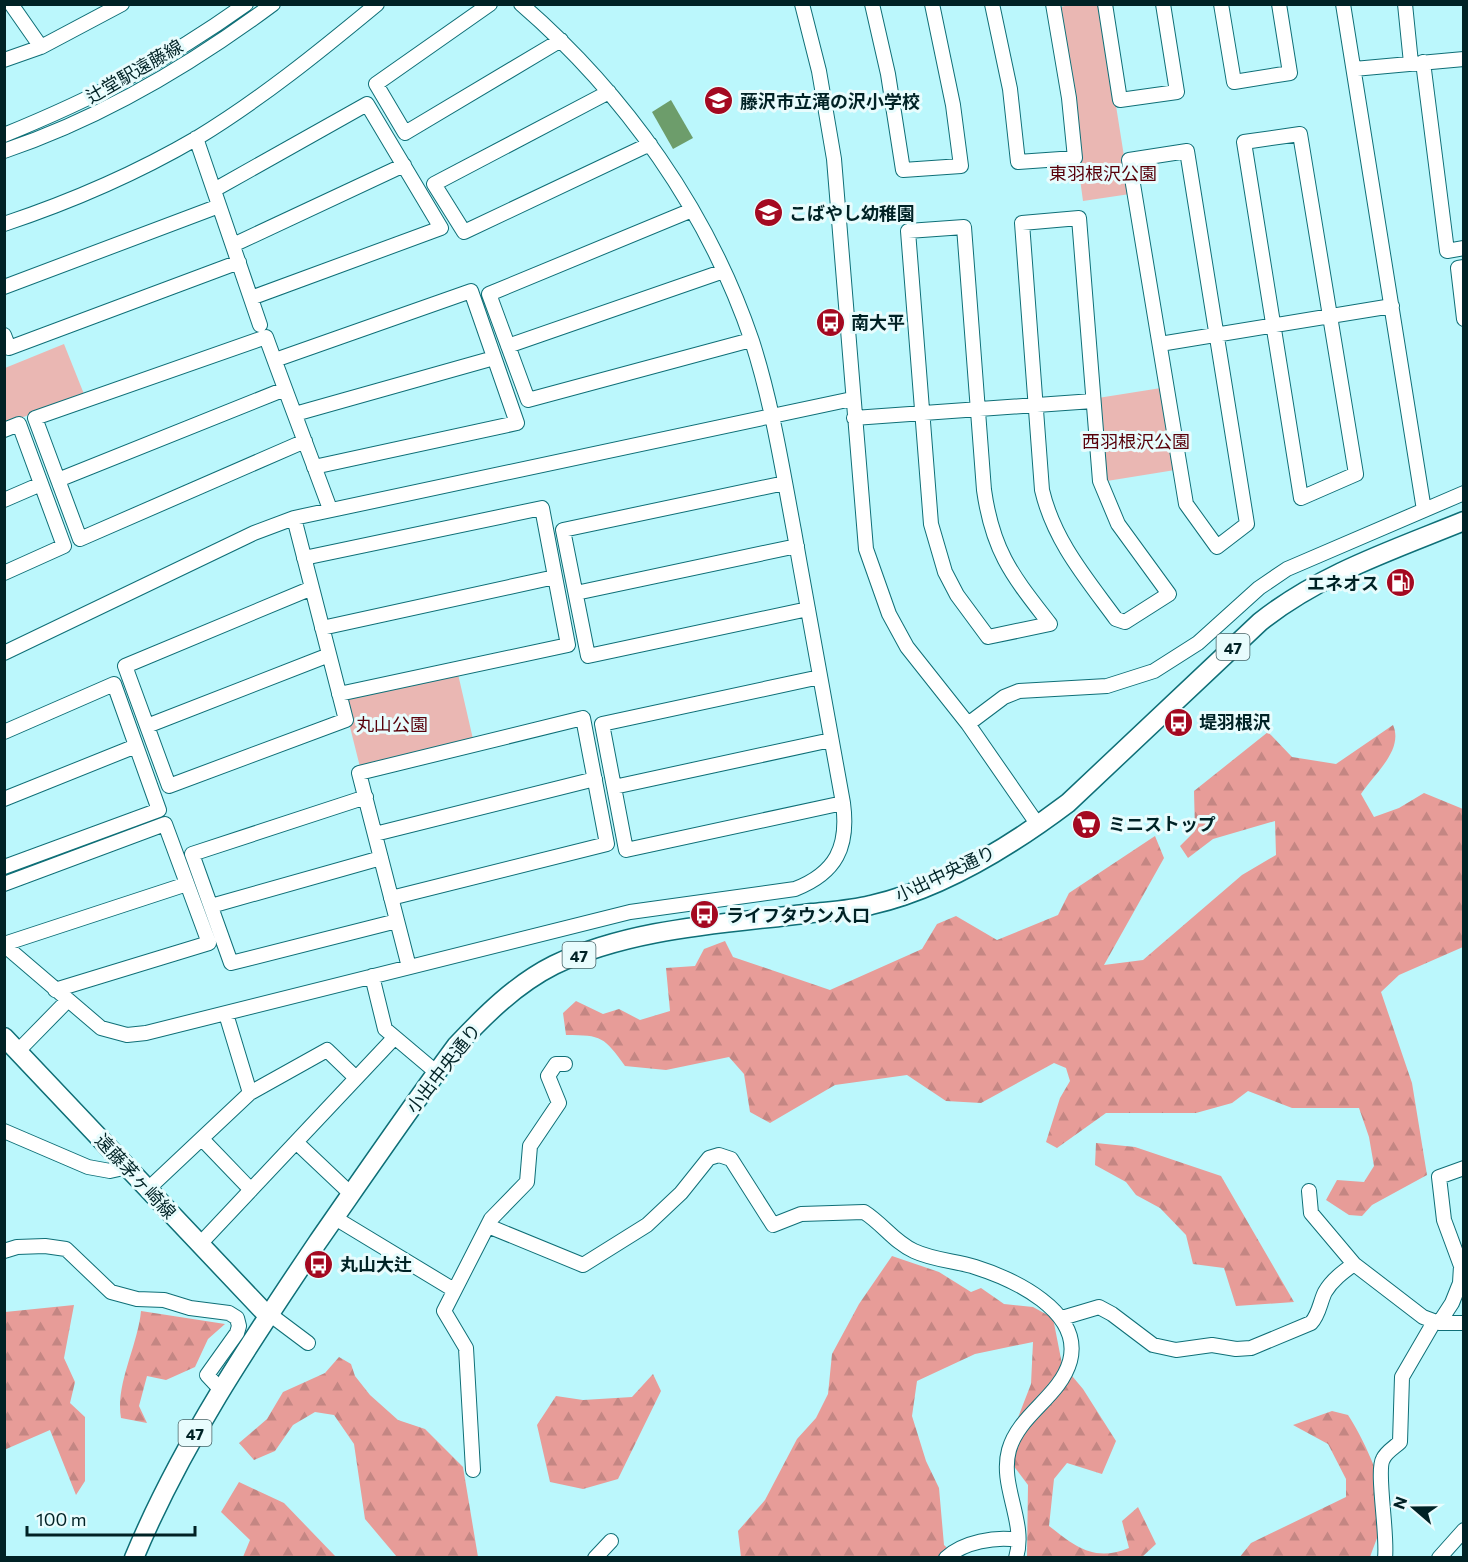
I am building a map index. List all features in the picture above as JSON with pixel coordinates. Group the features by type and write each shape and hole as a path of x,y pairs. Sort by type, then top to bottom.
{"main road":[{"name":"小出中央通り","path":"134,1557 151,1517 200,1422 268,1316 436,1072 482,1019 518,987 554,965 608,944 674,931 870,906 907,895 971,865 1038,825 1068,802 1260,622 1285,602 1335,574 1464,521"},
{"name":"遠藤茅ヶ崎線","path":"4,1037 268,1316"}],"street":[{"path":"11,4 41,47"},
{"path":"4,60 41,47 101,10 122,4"},
{"name":"辻堂駅遠藤線","path":"4,135 79,104 144,71 246,4"},
{"name":"辻堂駅遠藤線","path":"4,151 99,113 171,73 273,4"},
{"path":"4,224 76,197 196,138 304,64 377,4"},
{"path":"490,4 375,84 405,133 561,40"},
{"path":"872,4 892,96 903,170 961,166 953,105 932,4"},
{"path":"992,4 1010,89 1018,162 1076,158 1069,98 1053,4"},
{"path":"1105,4 1120,100 1177,92 1163,4"},
{"path":"1221,4 1234,82 1290,73 1279,4"},
{"path":"1343,4 1424,510"},
{"path":"1405,4 1417,63 1447,251 1464,248"},
{"path":"806,5 834,159 866,549 875,580 889,614 907,646 968,724 1038,825"},
{"path":"4,945 101,1028 127,1035 146,1034 372,975 630,912 795,889 813,882 829,869 838,855 844,837 843,803 772,415 751,340 724,271 692,210 650,144 609,92 530,7"},
{"path":"1354,69 1464,59"},
{"path":"609,92 434,184 464,232 650,144"},
{"path":"214,190 367,104 441,228 251,298"},
{"path":"1300,134 1330,316 1356,474 1301,498 1244,142 1300,134"},
{"path":"196,138 260,325"},
{"path":"1187,151 1247,524 1217,547 1186,504 1160,344 1129,160 1187,151"},
{"path":"233,245 404,165"},
{"path":"4,287 219,206"},
{"path":"692,210 489,294 528,400 751,340"},
{"path":"1079,218 1096,456 1107,503 1118,524 1169,594 1125,622 1116,619 1067,552 1047,513 1042,490 1036,405 1022,223 1079,218"},
{"path":"964,227 979,409 989,524 999,550 1014,578 1050,624 988,637 957,595 936,548 927,498 908,231 964,227"},
{"path":"4,334 9,348 239,262"},
{"path":"1464,267 1458,268 1464,320"},
{"path":"508,346 724,271"},
{"path":"275,360 471,291 517,423 314,466"},
{"path":"1160,344 1392,306"},
{"path":"305,441 80,539 36,418 266,338 275,360 285,389 295,414 305,441 314,466 330,509"},
{"path":"295,414 494,358"},
{"path":"58,480 285,389"},
{"path":"4,653 225,547 294,518 852,399"},
{"path":"854,418 1093,401"},
{"path":"4,430 19,424 64,546 4,573"},
{"path":"785,483 563,530 588,656 808,609"},
{"path":"4,500 41,484"},
{"path":"968,724 1004,697 1019,691 1107,686 1154,671 1198,644 1259,588 1287,569 1464,493"},
{"path":"304,558 542,508 568,645 339,694"},
{"path":"294,518 346,720 169,786 125,666 312,588"},
{"path":"576,593 796,546"},
{"path":"322,628 555,577"},
{"path":"147,726 329,655"},
{"path":"820,677 602,724 626,850 843,803"},
{"path":"4,732 114,684 159,810 4,867"},
{"path":"391,898 607,844 583,717 359,773 391,898 398,921 409,967"},
{"path":"614,787 831,740"},
{"path":"4,799 136,746"},
{"path":"375,834 595,779"},
{"path":"366,797 192,854 231,963 398,921"},
{"path":"4,884 165,824 209,943 55,990"},
{"path":"211,906 381,858"},
{"path":"4,945 187,884"},
{"path":"372,975 385,1029 436,1072"},
{"path":"18,1051 67,1000"},
{"path":"226,1014 250,1093"},
{"path":"200,1244 394,1038"},
{"path":"148,1189 250,1093 327,1050 356,1078"},
{"path":"473,1470 466,1348 444,1311 488,1226 502,1205 527,1182 530,1146 560,1103 548,1076 556,1064 565,1064"},
{"path":"4,1131 88,1167 110,1171 128,1167"},
{"path":"202,1139 251,1190"},
{"path":"296,1142 351,1194"},
{"path":"488,1226 583,1264 647,1225 681,1193 709,1158 719,1155 731,1159 773,1225 801,1214 864,1212 898,1243 916,1252 996,1276 1053,1308 1062,1318 1069,1335 1070,1360 1057,1384 1020,1427 1007,1459 1018,1539 1016,1557"},
{"path":"1385,1557 1387,1543 1383,1492 1378,1473 1383,1459 1400,1442 1402,1377 1436,1322 1452,1303 1460,1283 1461,1266 1444,1220 1439,1177 1464,1168"},
{"path":"1309,1191 1311,1214 1353,1264 1398,1300 1436,1322 1464,1323"},
{"path":"335,1218 454,1290"},
{"path":"4,1251 18,1247 45,1246 66,1249 111,1292 137,1299 164,1300 190,1308 229,1313 237,1318 239,1326 237,1333 207,1375 221,1390"},
{"path":"1062,1318 1099,1307 1113,1314 1144,1340 1163,1349 1176,1350 1212,1345 1236,1349 1251,1348 1311,1323 1316,1318 1325,1293 1335,1279 1353,1264"},
{"path":"268,1316 276,1319 308,1343"},
{"path":"1439,1557 1464,1530"},
{"path":"946,1557 967,1545 1008,1538 1018,1539"},
{"path":"595,1557 611,1541"}],"green space":[{"name":"東羽根沢公園","path":"1069,5 1100,5 1130,194 1083,201 1057,8"},
{"path":"64,344 84,394 5,424 5,368"},
{"name":"西羽根沢公園","path":"1161,388 1175,470 1107,481 1098,398"},
{"name":"丸山公園","path":"458,674 473,739 360,767 349,723 353,721 348,701 351,697"},
{"path":"1393,725 1395,734 1391,753 1361,794 1374,817 1399,808 1424,793 1463,809 1463,947 1399,975 1381,992 1412,1083 1427,1175 1372,1205 1362,1216 1349,1215 1326,1200 1337,1180 1364,1182 1374,1166 1369,1137 1359,1108 1292,1108 1248,1091 1232,1103 1196,1113 1106,1113 1057,1148 1046,1142 1060,1098 1070,1081 1066,1068 1054,1063 981,1103 946,1101 907,1075 835,1085 770,1123 750,1112 744,1074 729,1057 666,1070 625,1066 607,1043 595,1037 566,1035 563,1013 576,1001 603,1014 619,1009 640,1020 670,1011 666,968 695,966 704,949 725,941 733,957 830,990 922,949 937,924 956,916 997,940 1058,915 1069,893 1155,836 1164,858 1104,965 1143,960 1242,875 1276,855 1275,821 1213,839 1188,858 1180,846 1195,831 1194,791 1268,732 1292,757 1336,764"},
{"path":"1096,1143 1135,1147 1221,1176 1294,1302 1236,1306 1224,1268 1193,1264 1186,1235 1160,1208 1136,1195 1126,1182 1095,1165"},
{"path":"892,1256 939,1272 971,1292 981,1288 1004,1304 1033,1307 1053,1318 1062,1364 1083,1389 1116,1441 1102,1474 1067,1463 1054,1479 1049,1526 1086,1550 1095,1553 1117,1552 1129,1548 1122,1521 1138,1507 1156,1544 1142,1557 1027,1557 1028,1485 1013,1465 1012,1433 1031,1384 1033,1342 975,1354 917,1381 912,1416 926,1461 939,1488 944,1545 957,1557 741,1557 738,1531 765,1500 797,1439 816,1418 828,1394 832,1354 859,1304"},
{"path":"74,1305 64,1358 75,1382 70,1403 85,1417 85,1481 76,1495 50,1430 4,1450 5,1312"},
{"path":"141,1311 225,1324 208,1339 195,1367 166,1380 147,1376 139,1406 147,1423 121,1418 120,1405 121,1392"},
{"path":"339,1357 351,1364 355,1376 370,1395 398,1420 425,1429 463,1467 478,1557 397,1557 365,1519 354,1444 334,1415 315,1412 293,1425 275,1451 254,1460 239,1443 267,1419 283,1392 325,1373"},
{"path":"653,1374 661,1391 618,1479 583,1489 550,1482 537,1425 556,1396 583,1400 632,1397"},
{"path":"1332,1411 1348,1415 1366,1448 1382,1490 1385,1512 1370,1557 1239,1558 1251,1543 1346,1497 1346,1479 1328,1444 1293,1425"},
{"path":"239,1482 284,1503 336,1557 243,1557 250,1540 221,1512"}],"shaded area":[{"path":"671,100 693,138 673,149 652,112"}],"place":[{"name":"藤沢市立滝の沢小学校","path":"719,101"},
{"name":"こばやし幼稚園","path":"768,213"},
{"name":"南大平","path":"830,322"},
{"name":"エネオス","path":"1400,583"},
{"name":"堤羽根沢","path":"1178,722"},
{"name":"ミニストップ","path":"1087,824"},
{"name":"ライフタウン入口","path":"705,915"},
{"name":"丸山大辻","path":"319,1264"}]}
